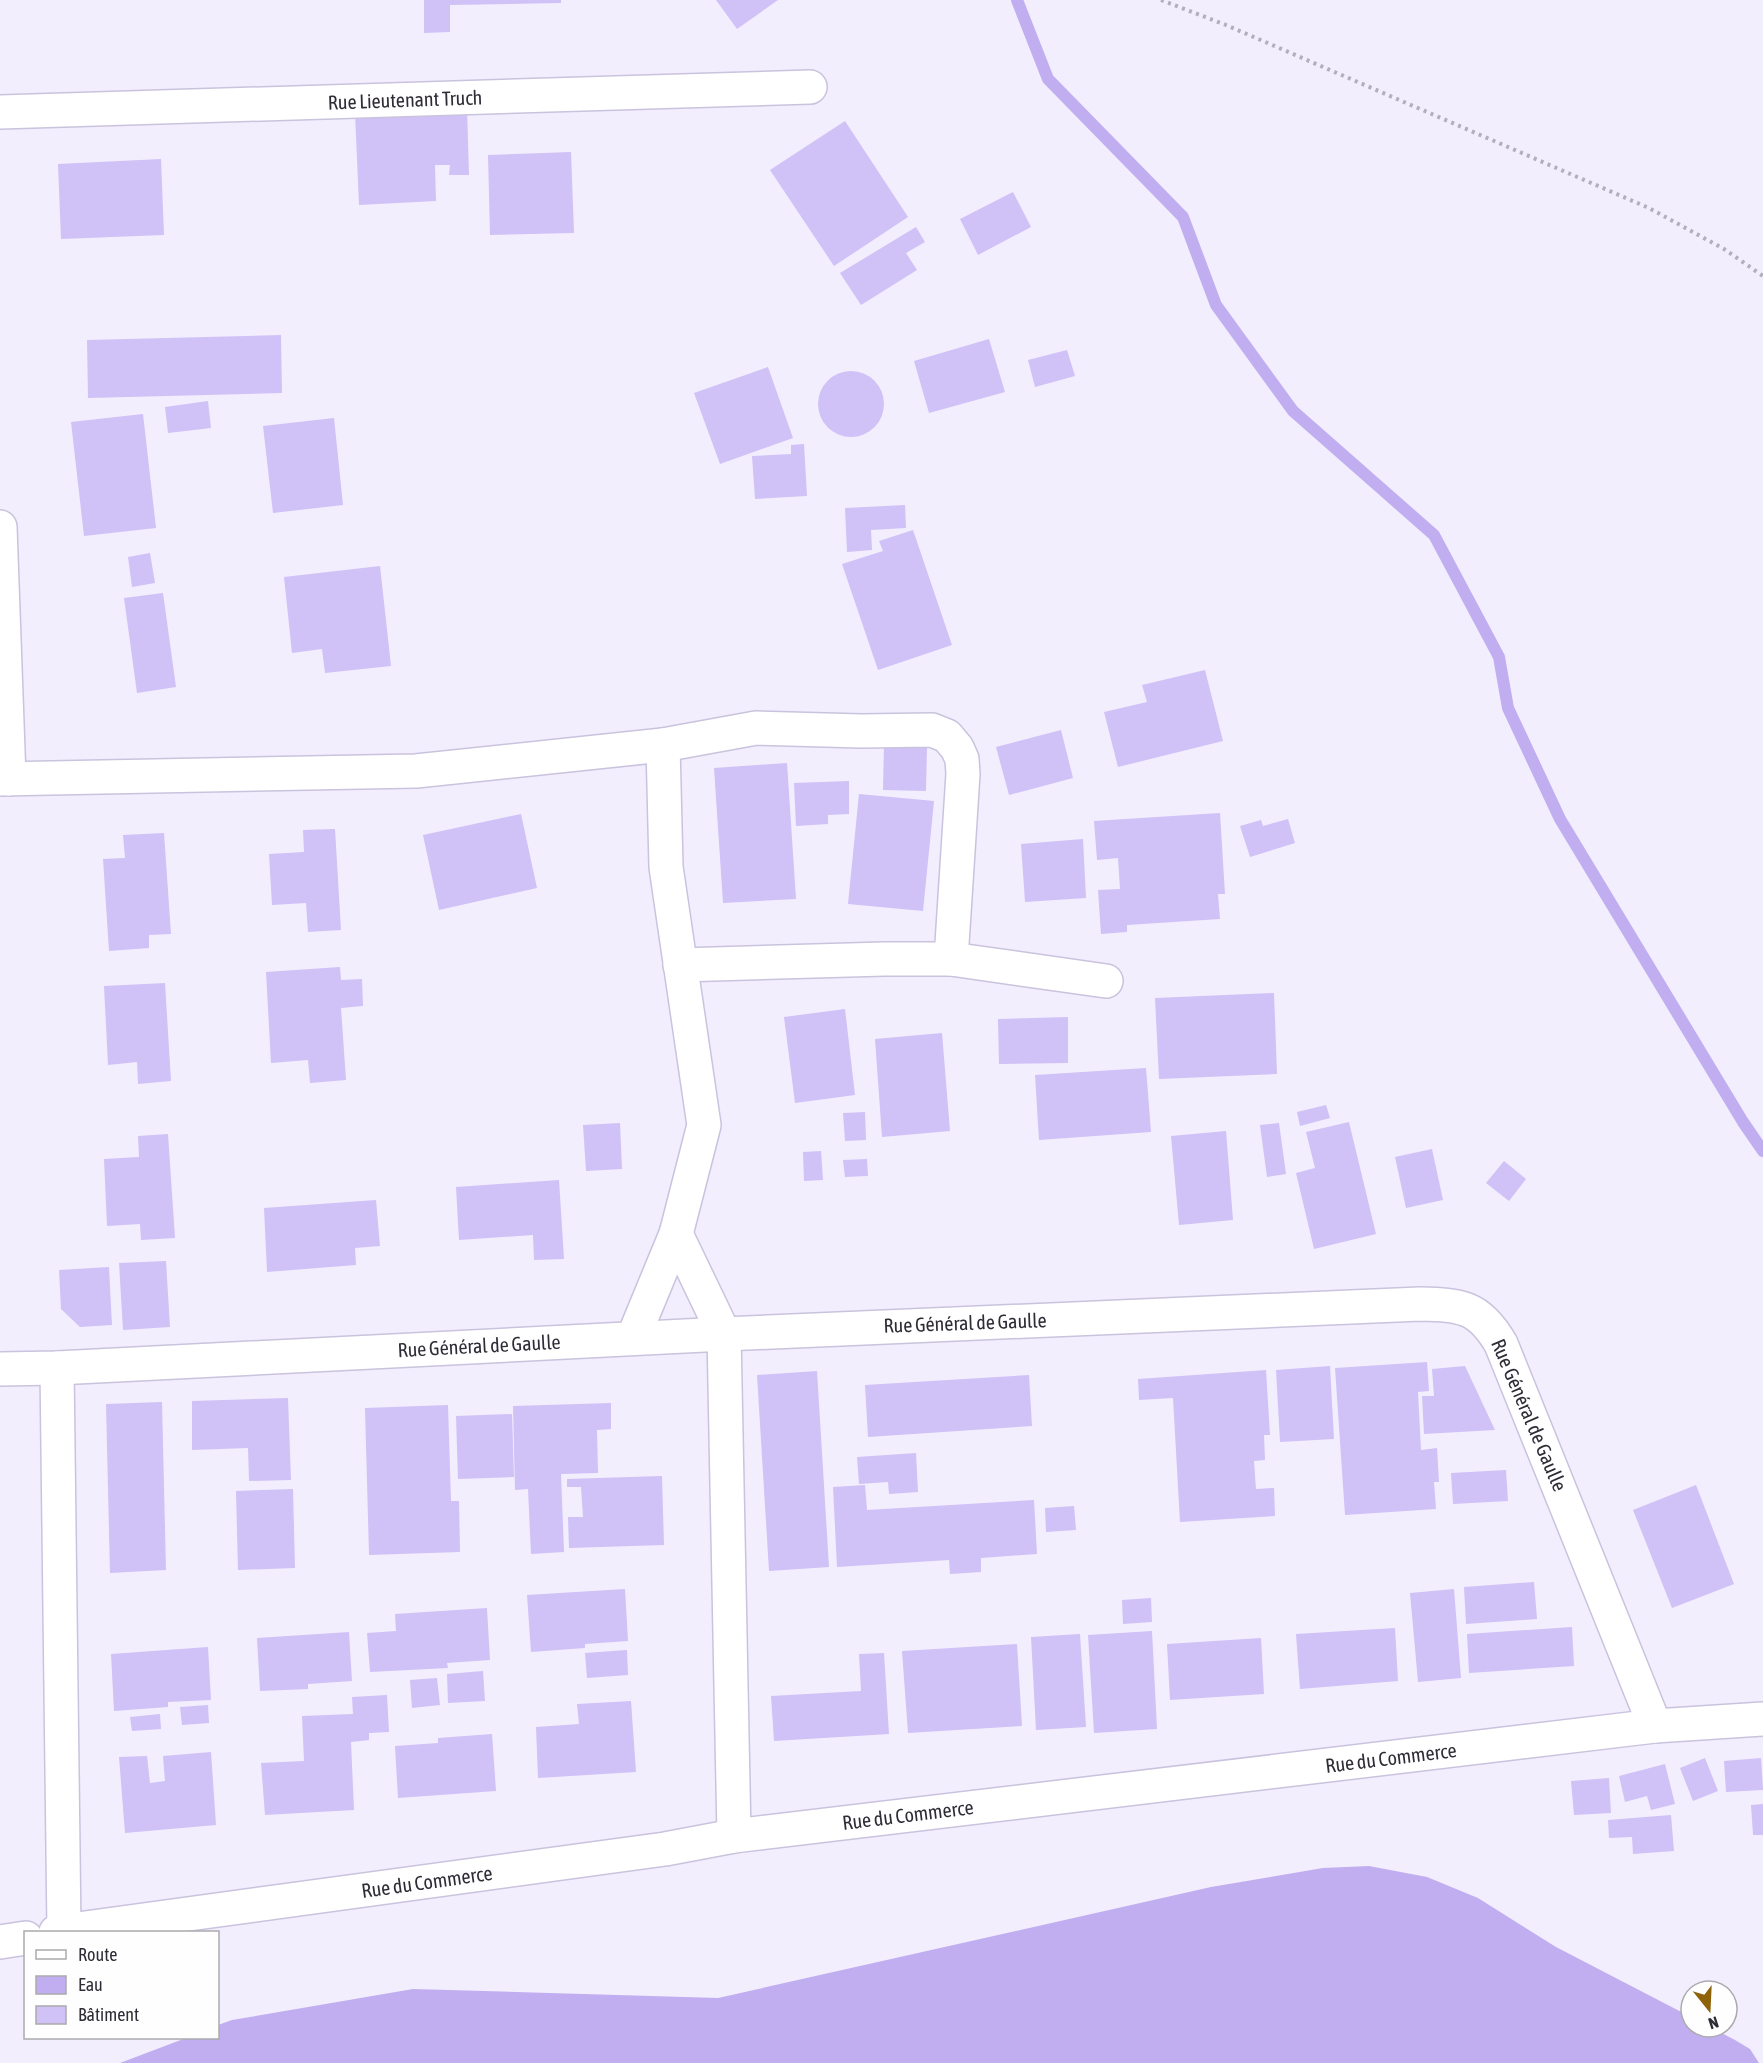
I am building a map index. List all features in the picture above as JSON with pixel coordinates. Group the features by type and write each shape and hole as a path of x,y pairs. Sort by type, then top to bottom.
{"street":[{"name":"Rue Lieutenant Truch","path":"0,112 810,87"},
{"path":"0,527 4,779 416,771 663,746 756,728 861,731 932,730 947,736 957,748 962,759 963,774 951,959"},
{"path":"633,1338 676,1234 704,1125 666,867 663,746"},
{"path":"680,965 951,959 1106,981"},
{"path":"676,1234 724,1334 734,1836"},
{"name":"Rue Général de Gaulle","path":"0,1370 633,1338 1420,1304 1450,1305 1475,1312 1491,1327 1501,1344 1655,1726"},
{"path":"57,1368 60,1931"},
{"name":"Rue du Commerce","path":"67,1931 665,1849 734,1836 1655,1726 1763,1719"},
{"path":"0,1942 24,1938"}],"path":[{"path":"1161,0 1226,25 1649,208 1724,249 1763,276"}],"water":[{"path":"1369,1866 1427,1877 1478,1898 1556,1947 1679,2011 1679,2039 1733,2039 1750,2049 1759,2063 120,2063 183,2039 219,2039 219,2025 232,2020 413,1989 718,1998 1211,1887 1323,1868"}],"building":[{"path":"424,0 561,0 561,3 450,5 450,32 424,33"},
{"path":"716,0 778,0 737,29"},
{"path":"467,108 469,175 449,175 450,165 435,165 436,201 359,205 355,113"},
{"path":"845,121 908,217 834,266 770,170"},
{"path":"571,152 574,233 490,235 488,155"},
{"path":"161,159 164,235 61,239 58,164"},
{"path":"1013,192 1031,227 978,255 960,219"},
{"path":"916,227 925,242 906,253 917,270 861,305 840,273"},
{"path":"281,335 282,393 88,398 87,340"},
{"path":"989,339 1005,392 929,413 914,361"},
{"path":"1067,350 1075,376 1035,387 1028,360"},
{"path":"768,367 793,438 720,464 694,393"},
{"path":"851,371 864,373 879,386 884,404 882,417 869,432 851,437 838,435 823,422 818,404 820,391 833,376"},
{"path":"208,401 211,428 168,433 165,407"},
{"path":"143,414 156,528 84,536 71,422"},
{"path":"334,418 343,505 273,513 263,426"},
{"path":"804,444 807,496 755,499 752,456 791,454 791,445"},
{"path":"905,505 906,528 871,530 872,550 847,552 845,508"},
{"path":"913,530 952,645 878,670 842,564 883,551 879,541"},
{"path":"150,553 155,583 132,587 128,557"},
{"path":"380,566 391,666 325,673 322,649 292,653 284,577"},
{"path":"163,593 176,687 137,693 124,598"},
{"path":"1205,670 1223,741 1118,767 1104,712 1147,702 1142,685"},
{"path":"1061,730 1073,778 1009,795 996,747"},
{"path":"884,745 927,746 926,791 883,790"},
{"path":"787,763 796,899 723,903 714,768"},
{"path":"849,781 849,814 828,815 828,824 796,826 794,783"},
{"path":"859,794 934,801 923,911 848,904"},
{"path":"1220,813 1225,894 1218,894 1220,919 1127,925 1127,932 1101,934 1098,890 1120,889 1118,858 1097,860 1094,821"},
{"path":"521,814 537,888 439,910 423,835"},
{"path":"1288,819 1295,843 1250,857 1240,826 1261,820 1263,826"},
{"path":"335,829 341,930 308,932 306,903 272,905 269,854 304,852 303,830"},
{"path":"164,833 171,934 149,935 149,948 109,951 103,859 125,858 123,835"},
{"path":"1083,839 1086,898 1025,902 1021,844"},
{"path":"340,967 341,980 362,979 363,1006 341,1008 346,1080 310,1083 308,1060 271,1063 266,972"},
{"path":"165,983 171,1081 138,1084 137,1062 108,1065 104,986"},
{"path":"1274,993 1277,1074 1159,1079 1155,998"},
{"path":"845,1009 855,1095 795,1103 784,1017"},
{"path":"1068,1017 1068,1063 999,1064 998,1019"},
{"path":"942,1033 950,1131 882,1137 875,1039"},
{"path":"1146,1068 1151,1132 1039,1140 1035,1075"},
{"path":"1326,1105 1330,1118 1300,1126 1297,1112"},
{"path":"865,1112 866,1140 845,1141 843,1113"},
{"path":"1349,1122 1376,1234 1314,1249 1296,1173 1315,1168 1306,1132"},
{"path":"620,1123 622,1169 586,1171 583,1125"},
{"path":"1279,1123 1286,1174 1267,1177 1260,1125"},
{"path":"1226,1131 1233,1220 1179,1225 1171,1136"},
{"path":"168,1134 175,1238 141,1240 140,1224 107,1226 104,1159 139,1157 138,1136"},
{"path":"1432,1149 1443,1200 1406,1208 1395,1157"},
{"path":"821,1151 823,1180 804,1181 803,1152"},
{"path":"867,1159 868,1176 845,1177 843,1160"},
{"path":"1504,1161 1526,1179 1509,1201 1486,1183"},
{"path":"559,1180 564,1259 534,1260 533,1235 459,1240 456,1187"},
{"path":"376,1200 380,1246 355,1248 356,1265 267,1272 264,1208"},
{"path":"166,1261 170,1327 123,1330 119,1263"},
{"path":"109,1267 112,1325 80,1327 61,1309 59,1270"},
{"path":"1427,1362 1429,1391 1418,1392 1421,1450 1437,1448 1439,1482 1434,1482 1436,1509 1345,1515 1335,1368"},
{"path":"1330,1366 1334,1439 1280,1442 1276,1370"},
{"path":"1465,1366 1495,1430 1424,1434 1422,1396 1434,1396 1432,1369"},
{"path":"1266,1370 1270,1435 1264,1435 1265,1460 1254,1461 1256,1489 1274,1488 1275,1516 1180,1522 1173,1398 1139,1400 1138,1379"},
{"path":"817,1371 829,1567 769,1571 757,1375"},
{"path":"1029,1375 1032,1426 868,1437 865,1385"},
{"path":"288,1398 291,1480 249,1481 248,1448 192,1450 192,1401"},
{"path":"162,1402 166,1570 110,1573 106,1404"},
{"path":"611,1403 611,1429 597,1430 598,1473 561,1474 564,1552 531,1554 528,1489 515,1490 513,1406"},
{"path":"448,1405 451,1501 459,1501 460,1552 369,1555 365,1408"},
{"path":"512,1414 514,1477 458,1479 456,1416"},
{"path":"916,1453 918,1492 889,1494 888,1482 859,1484 857,1457"},
{"path":"1506,1470 1508,1501 1453,1504 1451,1473"},
{"path":"662,1476 664,1545 569,1548 568,1517 583,1517 581,1487 567,1487 567,1479"},
{"path":"865,1485 867,1510 1034,1500 1037,1554 981,1558 981,1572 950,1574 949,1560 837,1567 833,1487"},
{"path":"1696,1485 1734,1584 1672,1608 1633,1510"},
{"path":"293,1489 295,1568 238,1570 236,1491"},
{"path":"1074,1506 1076,1530 1046,1532 1045,1508"},
{"path":"1534,1582 1537,1619 1466,1624 1464,1587"},
{"path":"625,1589 628,1641 585,1644 585,1648 531,1652 527,1595"},
{"path":"1454,1589 1461,1678 1418,1682 1410,1593"},
{"path":"1151,1598 1152,1622 1123,1624 1122,1600"},
{"path":"487,1608 490,1660 447,1663 448,1668 370,1672 367,1633 396,1631 395,1614"},
{"path":"1572,1627 1574,1666 1469,1673 1467,1634"},
{"path":"1395,1628 1398,1681 1300,1689 1296,1634"},
{"path":"1152,1631 1157,1729 1094,1733 1088,1635"},
{"path":"349,1632 352,1681 308,1684 308,1689 260,1691 257,1638"},
{"path":"1080,1634 1086,1727 1036,1730 1031,1637"},
{"path":"1261,1638 1264,1694 1170,1700 1167,1644"},
{"path":"1017,1644 1022,1726 908,1733 902,1651"},
{"path":"208,1647 211,1700 168,1702 168,1707 114,1711 111,1654"},
{"path":"627,1650 628,1675 587,1678 585,1653"},
{"path":"884,1653 889,1734 774,1741 771,1696 861,1691 859,1654"},
{"path":"483,1671 485,1701 448,1703 447,1674"},
{"path":"437,1678 440,1705 412,1708 410,1680"},
{"path":"387,1695 389,1732 369,1733 369,1740 351,1742 354,1810 265,1815 261,1763 304,1761 302,1716 353,1714 352,1697"},
{"path":"631,1701 636,1772 538,1778 536,1727 579,1724 577,1704"},
{"path":"208,1705 209,1723 182,1725 180,1707"},
{"path":"160,1714 161,1729 132,1731 130,1717"},
{"path":"492,1734 496,1791 398,1798 395,1746 438,1743 438,1738"},
{"path":"211,1752 216,1825 125,1833 119,1757 147,1756 150,1783 165,1781 163,1756"},
{"path":"1705,1758 1718,1791 1693,1801 1680,1768"},
{"path":"1761,1758 1763,1790 1726,1792 1724,1761"},
{"path":"1665,1764 1675,1804 1651,1810 1647,1796 1625,1802 1619,1776"},
{"path":"1609,1778 1611,1813 1574,1815 1571,1781"},
{"path":"1763,1804 1763,1835 1753,1835 1751,1805"},
{"path":"1671,1815 1674,1851 1633,1854 1632,1837 1609,1838 1608,1820"}],"waterway":[{"path":"1017,0 1048,79 1183,217 1216,305 1293,411 1434,535 1499,657 1508,708 1560,819 1743,1122 1763,1151"}]}
